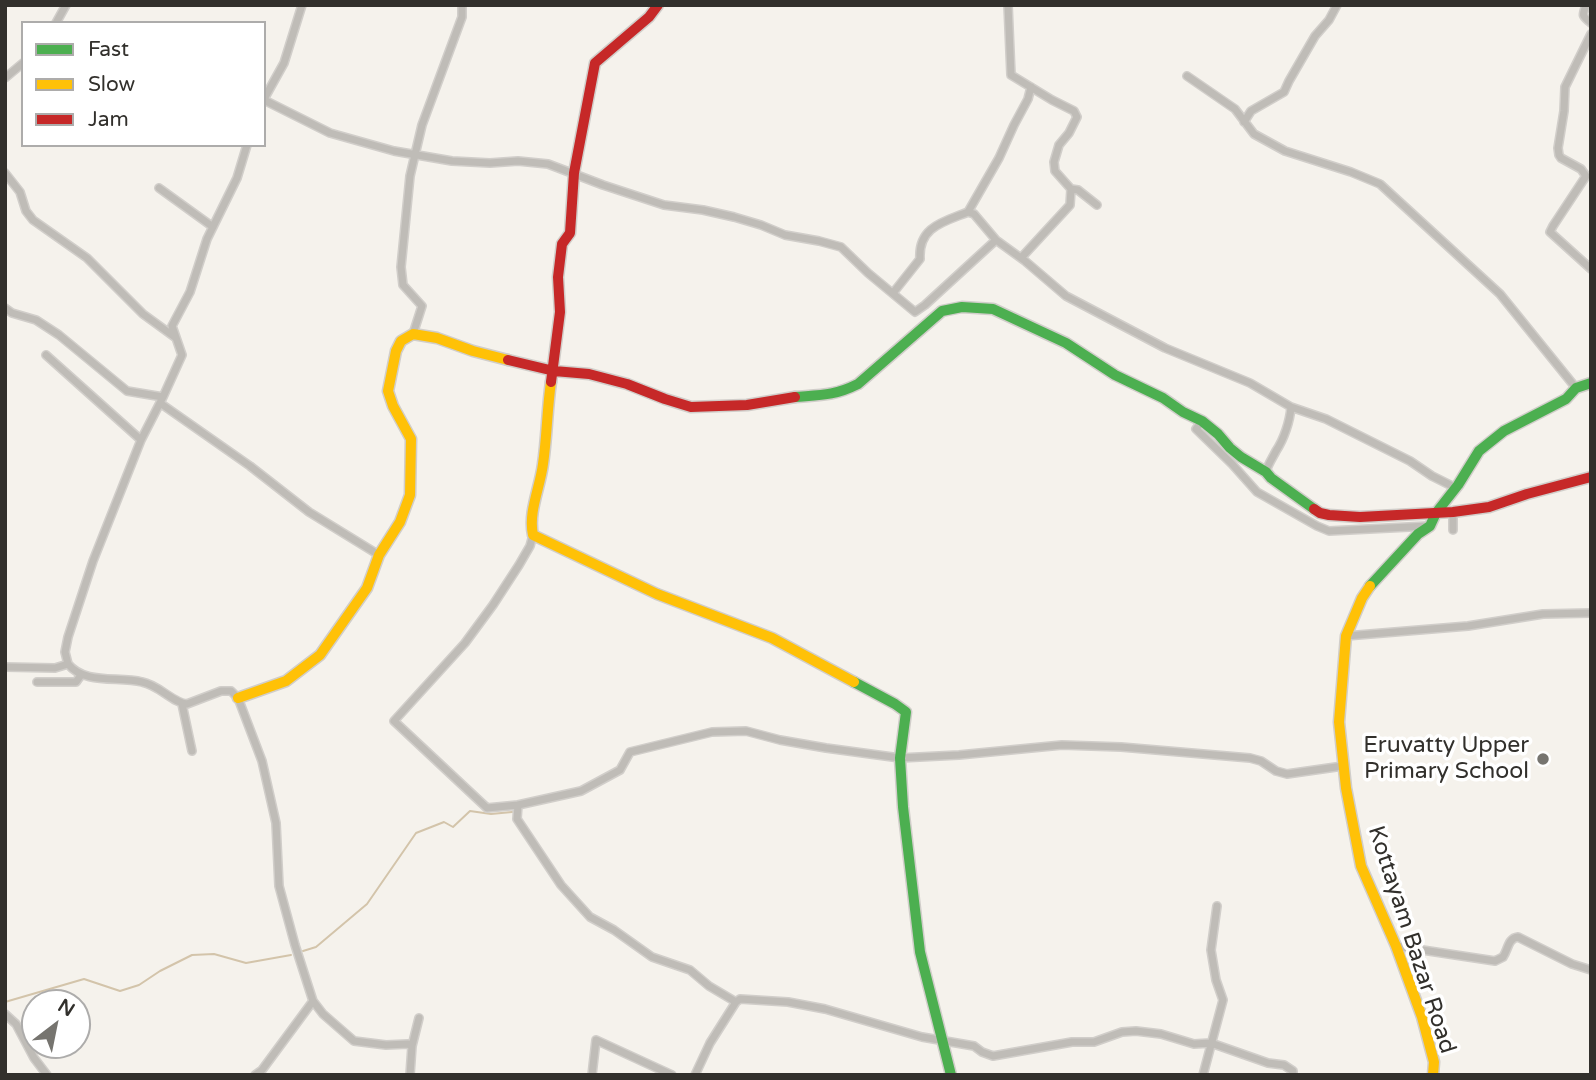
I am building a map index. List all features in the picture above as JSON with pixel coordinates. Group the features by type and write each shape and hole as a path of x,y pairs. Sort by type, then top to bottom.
{"street":[{"path":"57,21 66,5"},
{"path":"266,95 284,63 302,5"},
{"path":"413,334 422,306 403,285 401,267 414,155 422,125 462,17 463,5"},
{"path":"658,5 649,17 595,63 574,173 570,231 563,241 559,266 560,312 554,371 543,467 532,516 533,535 530,545 493,605 465,643 394,721 487,808 518,805 580,791 621,770 630,752 712,732 746,731 825,748 900,758 1062,745 1250,758 1261,761 1282,774 1343,766"},
{"path":"1008,5 1011,75 1076,114 1069,133 1059,145 1054,162 1055,171 1071,189 1077,190 1097,205"},
{"path":"1244,122 1251,111 1284,93 1315,36 1329,20 1337,5"},
{"path":"1586,5 1583,18 1591,23"},
{"path":"1591,34 1565,87 1558,148 1561,158 1581,169 1586,176 1550,232 1591,269"},
{"path":"5,78 21,65"},
{"path":"1188,76 1235,109 1254,134 1285,151 1380,184 1500,294 1576,388"},
{"path":"893,293 920,259 923,239 931,228 968,212 999,158 1028,99 1031,87"},
{"path":"266,100 330,133 414,155 452,161 548,164 664,205 724,215 785,235 841,247 928,322"},
{"path":"246,147 237,178 207,239 190,292 172,326 182,355 141,440 93,561 65,652 68,664 81,675 118,681 141,681 157,687 182,704 221,691 231,691 238,698 262,761 276,823 279,886 313,1001 323,1014 354,1041 412,1046"},
{"path":"5,173 19,192 26,211 33,220 87,258 143,314 176,338"},
{"path":"159,188 213,227"},
{"path":"1021,258 1070,205 1071,189"},
{"path":"968,212 974,214 996,240 1066,296 1165,348 1250,383 1291,407 1326,419 1410,461 1456,488"},
{"path":"915,312 996,240"},
{"path":"238,698 286,681 320,655 366,588 379,555 400,522 410,495 411,439 388,391 396,351 401,341 413,334 437,338 473,351 554,371 589,374 627,384 691,407 747,405 786,397 830,395 844,391 858,384 942,311 962,307 993,309 1066,344 1115,375 1163,398 1202,421 1241,457 1266,472 1297,498 1329,516 1435,514 1489,507 1591,477"},
{"path":"5,308 12,313 36,320 59,335 127,391 161,400 309,512 379,555"},
{"path":"46,355 141,440"},
{"name":"Kottayam Bazar Road","path":"1433,1075 1434,1062 1429,1040 1396,946 1361,866 1346,788 1339,722 1346,636 1362,598 1372,583 1418,534 1430,526 1435,514 1456,488 1479,451 1504,431 1566,399 1576,388 1591,383"},
{"path":"1266,472 1291,416 1291,407"},
{"path":"1202,421 1196,429 1257,492 1317,526 1329,531 1430,526"},
{"path":"1453,512 1453,530"},
{"path":"533,535 657,594 772,638 906,712 900,758 920,952 951,1075"},
{"path":"1346,636 1468,626 1543,614 1591,613"},
{"path":"5,667 55,668 68,664"},
{"path":"37,682 76,682 81,675"},
{"path":"182,704 192,751"},
{"path":"518,805 517,819 561,885 590,917 652,957 690,970 709,986 736,1002"},
{"path":"1203,1075 1223,1000 1216,980 1211,950 1217,906"},
{"path":"1396,946 1495,961 1503,957 1510,941 1518,937 1572,964 1591,970"},
{"path":"695,1075 710,1043 740,999 788,1002 825,1009 910,1034 974,1046 993,1056 1072,1042 1094,1042 1122,1032 1161,1034 1194,1044 1210,1043 1268,1063 1284,1065 1293,1071 1293,1075"},
{"path":"255,1075 262,1070 313,1001"},
{"path":"5,1014 16,1024 34,1058 47,1075"},
{"path":"410,1075 412,1046 419,1018"},
{"path":"592,1075 596,1040 672,1075"}],"waterway":[{"path":"303,951 316,947 367,904 416,833 444,822 453,827 470,811 491,814 512,812"},
{"path":"5,1002 84,979 120,991 139,985 192,955 214,954 246,963 291,955"}],"traffic: fast":[{"path":"795,397 834,393 858,384 942,311 962,307 993,309 1066,343 1115,375 1163,398 1202,421 1241,457 1266,472 1314,509"},
{"path":"1370,586 1418,534 1430,526 1479,451 1504,431 1566,399 1576,388 1591,383"},
{"path":"854,682 906,712 900,758 920,952 951,1075"}],"traffic: slow":[{"path":"238,698 286,681 320,655 367,588 379,555 400,522 410,495 411,439 388,391 396,351 401,341 413,334 437,338 508,360"},
{"path":"551,382 543,464 533,509 533,535 657,594 772,638 854,682"},
{"path":"1370,586 1346,636 1339,722 1346,788 1361,866 1396,946 1422,1017 1434,1062 1433,1075"}],"traffic: jam":[{"path":"551,382 560,312 558,277 562,244 570,233 574,173 595,63 649,17 658,5"},
{"path":"508,360 554,371 589,374 627,384 691,407 747,405 795,397"},
{"path":"1314,509 1329,515 1360,517 1453,512 1489,507 1591,477"}],"place":[{"name":"Eruvatty Upper Primary School","path":"1543,759"}]}
